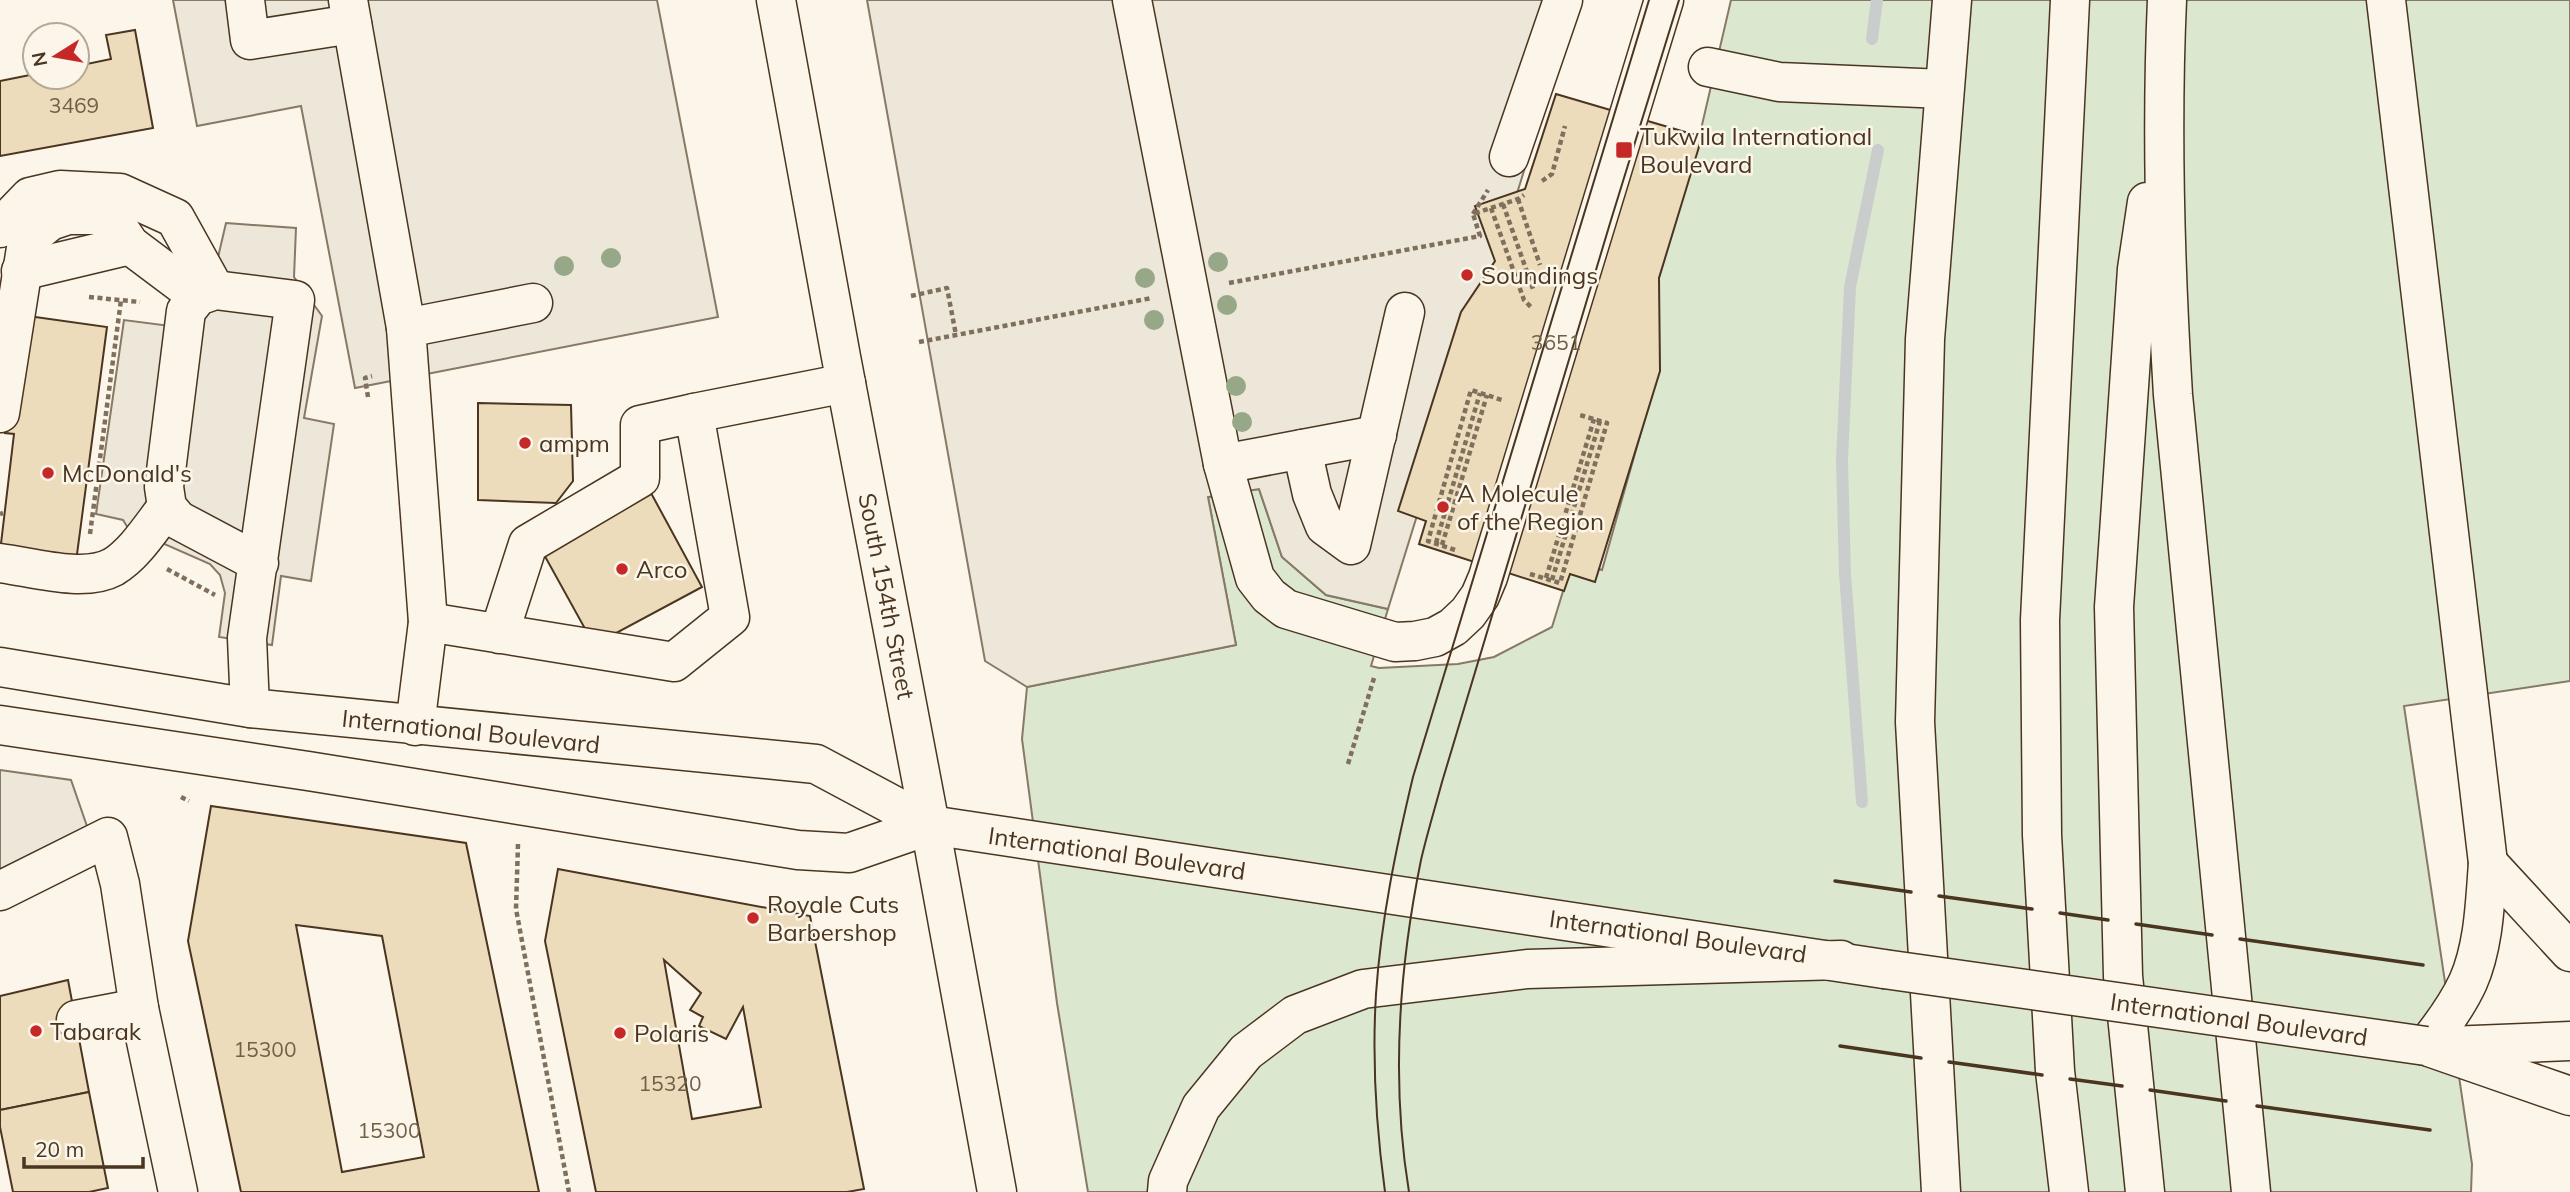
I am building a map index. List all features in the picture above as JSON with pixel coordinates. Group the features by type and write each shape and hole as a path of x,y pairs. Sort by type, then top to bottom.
{"main road":[{"path":"245,0 250,40 350,12 406,328 428,622 415,726"},
{"name":"South 154th Street","path":"776,0 997,1192"},
{"path":"1132,0 1223,464 1255,578 1269,596 1286,610 1395,642 1435,637 1453,627 1468,613 1480,596 1488,577 1664,0"},
{"path":"1509,157 1563,0"},
{"path":"1930,1192 1941,1174 1915,722 1925,339 1952,0"},
{"path":"2069,1192 2055,1070 2043,848 2040,620 2070,0"},
{"path":"2167,0 2163,92 2166,282 2174,395 2251,1192"},
{"path":"2386,0 2488,863 2479,939 2469,980 2451,1014 2426,1046"},
{"path":"1708,67 1779,82 1944,89"},
{"path":"2145,1192 2123,976 2114,607 2137,269 2163,92"},
{"path":"0,228 30,197 60,190 120,193 175,218 207,293"},
{"path":"0,413 21,271 130,245 207,293 296,300 247,638 250,708"},
{"path":"207,293 186,311 164,487 167,507 178,520 258,563"},
{"path":"406,328 533,303"},
{"path":"1302,449 1312,494 1325,526 1351,545 1405,312"},
{"path":"499,634 528,544 640,478 640,425 846,383"},
{"path":"428,622 674,662 730,617 694,413"},
{"path":"1223,464 1377,435"},
{"path":"0,563 89,575 113,567 133,550 167,507"},
{"name":"International Boulevard","path":"0,667 250,708 816,764 930,825 1841,960 1884,969 2426,1046 2570,1041"},
{"name":"International Boulevard","path":"0,725 798,850 849,853 930,825"},
{"path":"0,891 108,837 120,884 139,1008 178,1192"},
{"path":"2488,863 2570,952"},
{"path":"1167,1192 1168,1181 1201,1107 1246,1052 1295,1015 1363,989 1527,969 1841,960"},
{"path":"76,1020 139,1008"},
{"name":"International Boulevard","path":"2426,1046 2570,1096"}],"path":[{"path":"1227,284 1480,236 1473,214 1518,200 1540,266"},
{"path":"1503,204 1536,297"},
{"path":"1491,208 1524,300"},
{"path":"911,296 947,288 956,335"},
{"path":"83,296 148,303"},
{"path":"919,342 1157,297"},
{"path":"100,538 90,536 121,300"},
{"path":"1428,541 1471,390 1509,402"},
{"path":"1436,543 1480,393"},
{"path":"1442,545 1487,395"},
{"path":"1560,583 1607,423 1571,412"},
{"path":"1549,579 1597,420"},
{"path":"162,567 216,596"},
{"path":"1348,764 1374,676"},
{"path":"181,797 189,801"},
{"path":"518,841 516,909 569,1192"}],"green space":[{"path":"1731,0 2570,0 2570,681 2404,706 2472,1164 2471,1192 1088,1192 1057,1003 1022,739 1027,687 1236,645 1208,497 1259,489 1282,557 1326,595 1388,609 1371,666 1379,668 1458,664 1494,657 1552,627 1572,562 1602,570 1658,372 1658,281 1699,138"}],"shaded area":[{"path":"173,0 657,0 718,317 355,388 301,106 197,126"},
{"path":"867,0 1577,0 1388,609 1326,595 1282,557 1259,489 1208,497 1236,645 1027,687 985,661"},
{"path":"226,223 296,228 294,277 322,316 304,418 334,424 311,581 281,576 272,645 219,637 225,593 220,575 210,564 128,528 123,520 96,514 124,320 201,330"},
{"path":"0,770 71,780 89,832 0,877"}],"building":[{"path":"135,30 153,128 0,156 0,81 21,77 21,91 91,91 91,63 111,59 106,35"},
{"path":"1556,94 1702,137 1659,278 1660,371 1595,582 1570,574 1564,591 1419,544 1426,521 1398,511 1461,312 1495,261 1475,206 1525,189"},
{"name":"McDonald's","path":"21,315 107,327 76,562 0,552 14,434 5,433"},
{"name":"ampm","path":"478,403 571,405 573,481 556,503 478,500"},
{"name":"Arco","path":"651,493 702,587 594,645 542,551"},
{"path":"211,806 466,843 539,1192 241,1192 188,941","holes":["296,925 382,936 424,1157 342,1172"]},
{"name":"Polaris","path":"558,869 810,916 864,1189 847,1192 596,1192 545,941","holes":["664,960 701,993 690,1010 703,1017 699,1026 726,1039 743,1007 761,1107 692,1119"]},
{"path":"68,980 89,1092 0,1110 0,996"},
{"path":"89,1092 108,1188 89,1192 13,1192 0,1127 0,1110"}],"waterway":[{"path":"1872,39 1877,0"},
{"path":"1862,802 1845,574 1842,460 1850,287 1878,150"}],"tram line":[{"path":"1385,1192 1376,1093 1376,994 1390,884 1401,830 1413,777 1649,0"},
{"path":"1409,1192 1400,1109 1400,1026 1407,942 1421,860 1442,782 1679,0"}],"wall":[{"path":"1835,881 1911,892"},
{"path":"1939,896 2032,909"},
{"path":"2060,913 2108,920"},
{"path":"2136,924 2212,935"},
{"path":"2240,939 2423,965"},
{"path":"1840,1046 1921,1058"},
{"path":"1949,1062 2042,1075"},
{"path":"2070,1079 2122,1086"},
{"path":"2150,1090 2226,1101"},
{"path":"2257,1106 2430,1130"}],"place":[{"name":"Tukwila International Boulevard","path":"1624,150"},
{"name":"Soundings","path":"1467,275"},
{"name":"ampm","path":"525,443"},
{"name":"McDonald's","path":"48,473"},
{"name":"A Molecule of the Region","path":"1443,507"},
{"name":"Arco","path":"622,569"},
{"name":"Royale Cuts Barbershop","path":"753,918"},
{"name":"Tabarak","path":"36,1031"},
{"name":"Polaris","path":"620,1033"}]}
